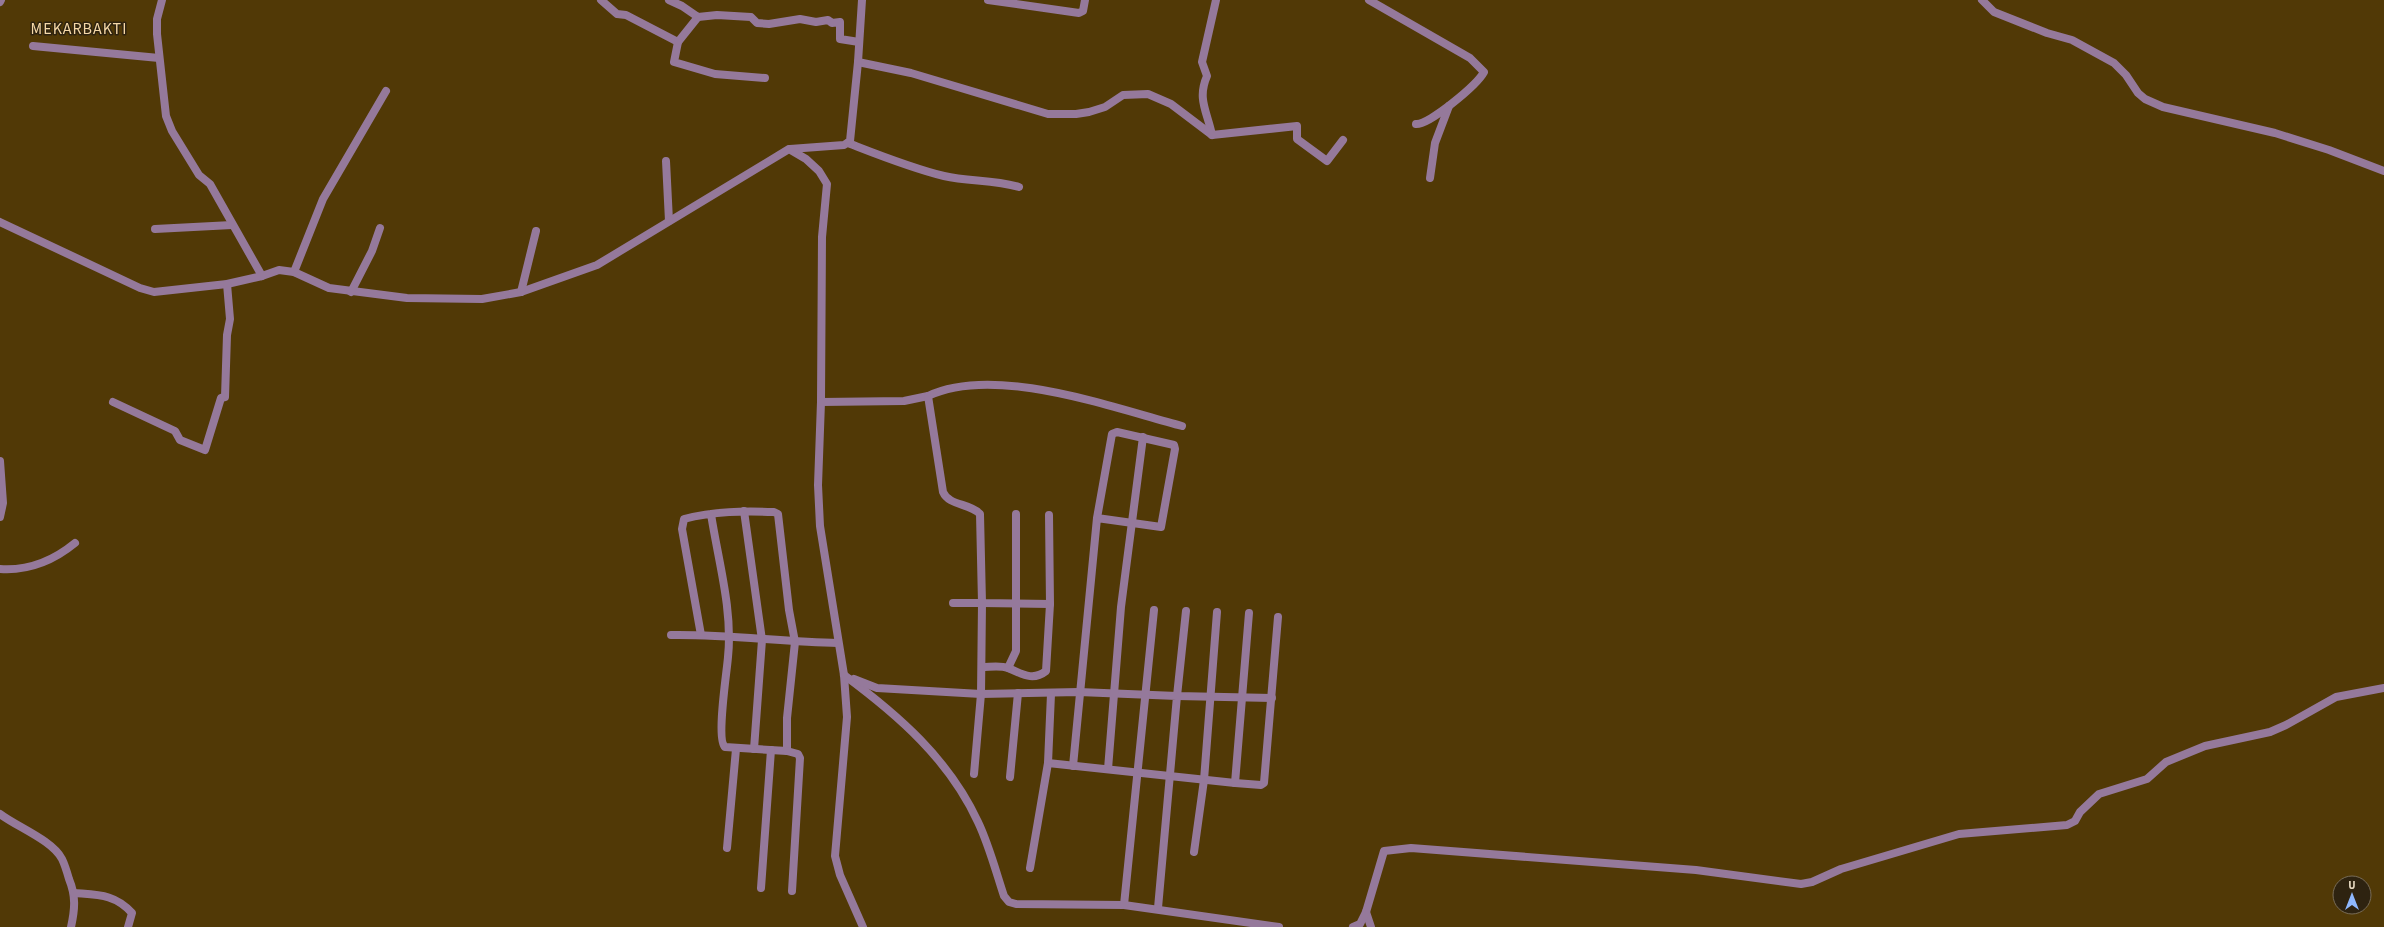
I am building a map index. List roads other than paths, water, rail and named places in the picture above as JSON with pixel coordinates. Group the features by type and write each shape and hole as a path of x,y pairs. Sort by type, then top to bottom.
{"street":[{"path":"162,0 157,19 159,58 166,116 172,131 199,175 210,184 262,276"},
{"path":"601,0 617,14 626,15 678,42"},
{"path":"669,0 682,6 698,17 716,15 751,17 757,23 769,24 800,19 816,22 828,20 832,23 840,22 840,39 860,42"},
{"path":"848,143 850,138 860,42 862,0"},
{"path":"988,0 1079,13 1083,11 1086,0"},
{"path":"1212,135 1201,97 1202,88 1207,76 1202,62 1216,0"},
{"path":"1369,0 1470,58 1484,72 1476,83 1449,106 1433,118 1416,124"},
{"path":"1982,0 1998,13 2047,33 2072,40 2114,63 2126,75 2138,93 2146,99 2163,107 2275,133 2329,150 2384,171"},
{"path":"698,17 678,42 674,62 715,74 765,78"},
{"path":"33,46 159,58"},
{"path":"858,62 910,73 1048,114 1082,113 1105,107 1122,95 1148,94 1171,104 1212,135 1297,126 1297,139 1327,161 1344,140"},
{"path":"294,272 323,199 386,91"},
{"path":"1430,178 1435,143 1449,106"},
{"path":"0,222 146,290 174,290 227,284 262,276 279,270 294,272 329,288 351,292 407,298 482,298 520,292 597,265 669,221 689,212 789,149 848,143 905,165 944,177 1000,182 1019,187"},
{"path":"789,149 806,159 819,171 827,184 822,244 821,402 818,485 820,526 844,675 847,717 835,856 840,875 863,927"},
{"path":"666,161 669,221"},
{"path":"155,228 232,225"},
{"path":"351,292 380,228"},
{"path":"520,292 536,231"},
{"path":"113,402 175,431 180,440 205,450 221,398 225,397 227,335 230,319 227,284"},
{"path":"821,402 904,401 975,384 1012,385 1049,392 1182,426"},
{"path":"928,396 943,492 949,500 973,508 980,514 982,667 974,774"},
{"path":"1073,766 1097,518 1113,433 1117,432 1172,444 1176,450 1161,526 1097,518"},
{"path":"1108,769 1112,693 1131,523 1143,437"},
{"path":"0,461 3,503 0,517"},
{"path":"744,511 762,640 754,749"},
{"path":"701,635 682,522 684,519 711,514 744,511 774,512 780,517 789,610 795,642 787,718 787,750"},
{"path":"711,514 730,637 722,714 722,743 726,747 736,749 787,750 798,754 800,758 792,891"},
{"path":"1008,668 1016,651 1018,604 1016,514"},
{"path":"982,667 1008,668 1024,676 1041,675 1046,671 1050,604 1049,515"},
{"path":"0,569 20,568 49,562 75,543"},
{"path":"953,603 1050,604"},
{"path":"1124,904 1154,610"},
{"path":"1158,908 1168,776 1186,611"},
{"path":"1194,852 1204,780 1217,612"},
{"path":"1235,783 1249,613"},
{"path":"1048,763 1261,785 1264,783 1278,617"},
{"path":"671,635 701,635 795,642 838,643"},
{"path":"844,675 877,688 981,694 1051,694 1079,692 1145,696 1210,695 1272,698"},
{"path":"844,675 888,708 926,745 943,765 978,822 1004,896 1009,902 1016,904 1124,904 1279,927"},
{"path":"1353,927 1360,924 1366,912 1384,851 1400,848 1696,870 1808,883 1841,869 1959,834 2067,825 2075,821 2080,812 2099,794 2147,779 2166,762 2205,746 2270,732 2286,725 2336,697 2384,688"},
{"path":"1010,777 1018,693"},
{"path":"1030,868 1048,763 1051,694"},
{"path":"727,848 736,749"},
{"path":"761,888 771,750"},
{"path":"0,814 14,825 49,846 62,858 74,893 75,906 71,927"},
{"path":"74,893 93,894 121,902 132,913 128,927"},
{"path":"1366,912 1371,927"}],"district":[{"name":"MEKARBAKTI","path":"79,29"}]}
